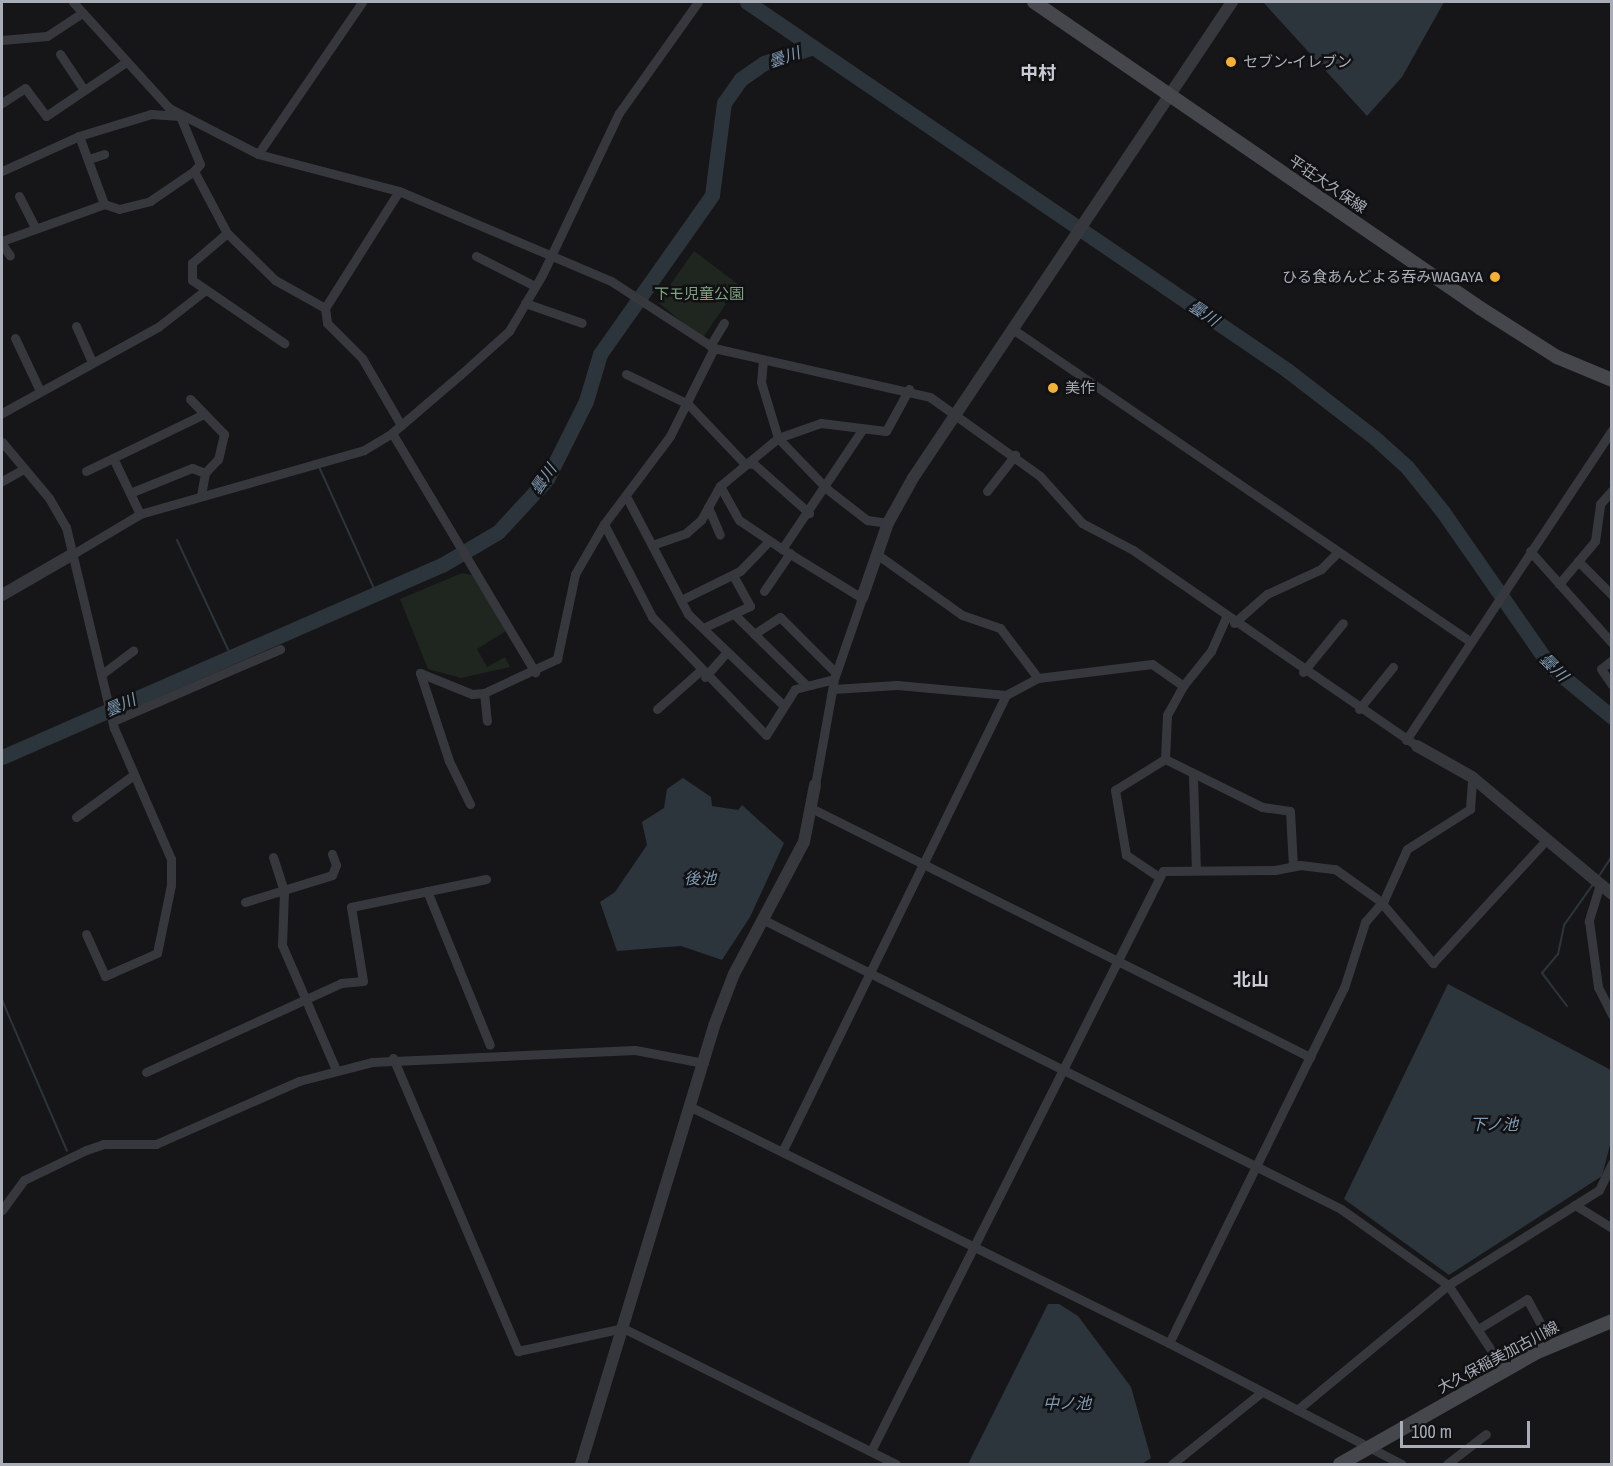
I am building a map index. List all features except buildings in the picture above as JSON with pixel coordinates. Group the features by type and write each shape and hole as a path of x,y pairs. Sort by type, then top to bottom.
{"main road":[{"name":"平荘大久保線","path":"1037,2 1167,95 1489,314 1557,357 1611,380"},
{"name":"大久保稲美加古川線","path":"1340,1464 1552,1345 1611,1320"}],"street":[{"path":"73,2 126,62 180,116 258,154 399,191 549,259 638,293 712,347 763,360 909,389 930,397 954,416 1015,455 1082,523 1133,550 1303,672 1411,743 1473,777 1611,894"},
{"path":"258,154 362,2"},
{"path":"5,590 73,554 140,514 364,450 392,433 509,331 549,259 619,113 698,2"},
{"path":"581,1464 704,1063 734,974 804,842 834,680 888,523 954,416 1091,206 1232,2"},
{"path":"2,40 47,36 82,13"},
{"path":"60,54 70,60 84,90"},
{"path":"2,103 25,88 46,116 126,62"},
{"path":"2,171 79,136 151,114 180,116"},
{"path":"10,256 2,243 35,228 104,204 119,209 150,201 194,171 200,164 180,116"},
{"path":"79,136 104,204"},
{"path":"89,159 104,154"},
{"path":"194,171 227,233 276,280 325,308"},
{"path":"399,191 325,308 327,323 363,358 401,425"},
{"path":"19,196 35,228"},
{"path":"227,233 192,263 192,280 203,292 284,343"},
{"path":"476,256 535,286"},
{"path":"2,413 158,327 203,292"},
{"path":"525,303 582,323"},
{"path":"470,804 449,761 420,673 472,694 484,693 535,672 558,659 575,574 604,524 626,496 688,404 724,323"},
{"path":"76,326 92,362"},
{"path":"1011,328 1337,553 1471,642"},
{"path":"20,343 39,391"},
{"path":"763,360 760,382 778,438 827,489 867,520 888,523"},
{"path":"626,374 688,404 744,463 754,464 809,513"},
{"path":"652,545 686,533 708,507 720,486 744,463 778,438 821,423 862,430 886,431 909,389"},
{"path":"190,399 224,434 218,459 205,473 201,496"},
{"path":"86,471 204,414"},
{"path":"764,591 809,513 827,489 862,430"},
{"path":"1411,743 1479,628 1611,430"},
{"path":"392,433 535,672"},
{"path":"2,442 59,512 73,554 112,720 132,776 171,859 171,885 157,953 105,976 86,934"},
{"path":"987,491 1015,455"},
{"path":"113,458 140,514"},
{"path":"130,492 192,468 205,473"},
{"path":"2,481 24,469"},
{"path":"720,486 739,520 767,543 786,551 862,598"},
{"path":"1559,584 1595,541 1600,504 1611,490"},
{"path":"626,496 681,600 703,628 783,705"},
{"path":"708,507 720,535"},
{"path":"604,524 652,617 703,674 766,735 783,705 806,685 834,680 1006,695 1038,678 1152,664 1183,686"},
{"path":"681,600 733,575 767,543"},
{"path":"1530,551 1611,643"},
{"path":"1165,759 1167,715 1183,686 1211,651 1230,621 1266,594 1322,569 1337,553"},
{"path":"878,555 962,615 1000,628 1038,678"},
{"path":"1578,561 1611,595"},
{"path":"703,628 750,606 733,575"},
{"path":"734,614 806,685"},
{"path":"754,634 780,617 834,680"},
{"path":"1303,672 1343,623"},
{"path":"112,720 280,649"},
{"path":"102,674 133,651"},
{"path":"657,709 728,652"},
{"path":"1611,660 1601,669 1611,685"},
{"path":"1359,709 1394,667"},
{"path":"484,693 488,721"},
{"path":"783,1150 1006,695"},
{"path":"1165,759 1193,776 1262,807 1290,811 1293,866"},
{"path":"1159,877 1126,855 1114,790 1165,759"},
{"path":"76,817 132,776"},
{"path":"1193,776 1196,870"},
{"path":"1169,1343 1344,988 1361,929 1380,901 1407,849 1470,809 1473,777"},
{"path":"811,808 1310,1057"},
{"path":"871,1451 1163,871 1293,866 1335,869 1380,901 1433,963 1547,839"},
{"path":"245,902 332,875 336,865 332,854"},
{"path":"273,857 284,891 282,945 336,1070"},
{"path":"146,1072 341,983 363,981 351,907 486,879"},
{"path":"1595,880 1590,931 1598,987 1611,1016"},
{"path":"427,891 490,1045"},
{"path":"764,920 1064,1068 1341,1209 1448,1285 1505,1371"},
{"path":"2,1210 24,1180 86,1150 103,1144 156,1144 336,1070 393,1058 635,1050 704,1063"},
{"path":"393,1058 518,1351 623,1328 896,1464"},
{"path":"691,1107 783,1150 972,1247 1169,1343 1401,1464"},
{"path":"1297,1410 1448,1285 1599,1190 1611,1163"},
{"path":"1575,1205 1611,1228"},
{"path":"1478,1329 1527,1299 1552,1345"},
{"path":"1172,1464 1262,1392"},
{"path":"1447,1464 1486,1434"}],"green space":[{"name":"下モ児童公園","path":"694,251 739,285 702,339 658,302"},
{"path":"462,573 472,575 506,631 477,649 487,667 505,657 510,667 461,678 428,669 400,599"}],"water":[{"path":"1263,2 1444,2 1402,77 1367,116"},
{"name":"後池","path":"683,778 711,797 712,806 738,810 742,805 784,843 750,917 722,960 681,946 617,951 600,902 615,892 647,845 642,822 664,808 667,789"},
{"name":"下ノ池","path":"1448,984 1611,1070 1611,1141 1602,1176 1449,1275 1344,1199"},
{"name":"中ノ池","path":"1048,1304 1059,1304 1078,1316 1131,1387 1151,1458 1142,1464 968,1464"}],"waterway":[{"name":"曇川","path":"747,2 1287,370 1375,438 1407,467 1443,512 1550,666 1612,717"},
{"name":"曇川","path":"2,757 442,565 498,532 547,479 586,401 600,354 712,195 724,103 741,79 764,63 814,47"},
{"path":"320,469 376,593"},
{"path":"177,540 231,656"},
{"path":"1599,876 1612,856"},
{"path":"1567,1006 1542,973 1558,954 1564,925 1594,883"},
{"path":"2,1000 67,1151"}],"place":[{"name":"セブン-イレブン","path":"1231,62"},
{"name":"ひる食あんどよる吞みWAGAYA","path":"1495,277"},
{"name":"美作","path":"1053,388"}],"district":[{"name":"中村","path":"1038,73"},
{"name":"北山","path":"1251,980"}]}
